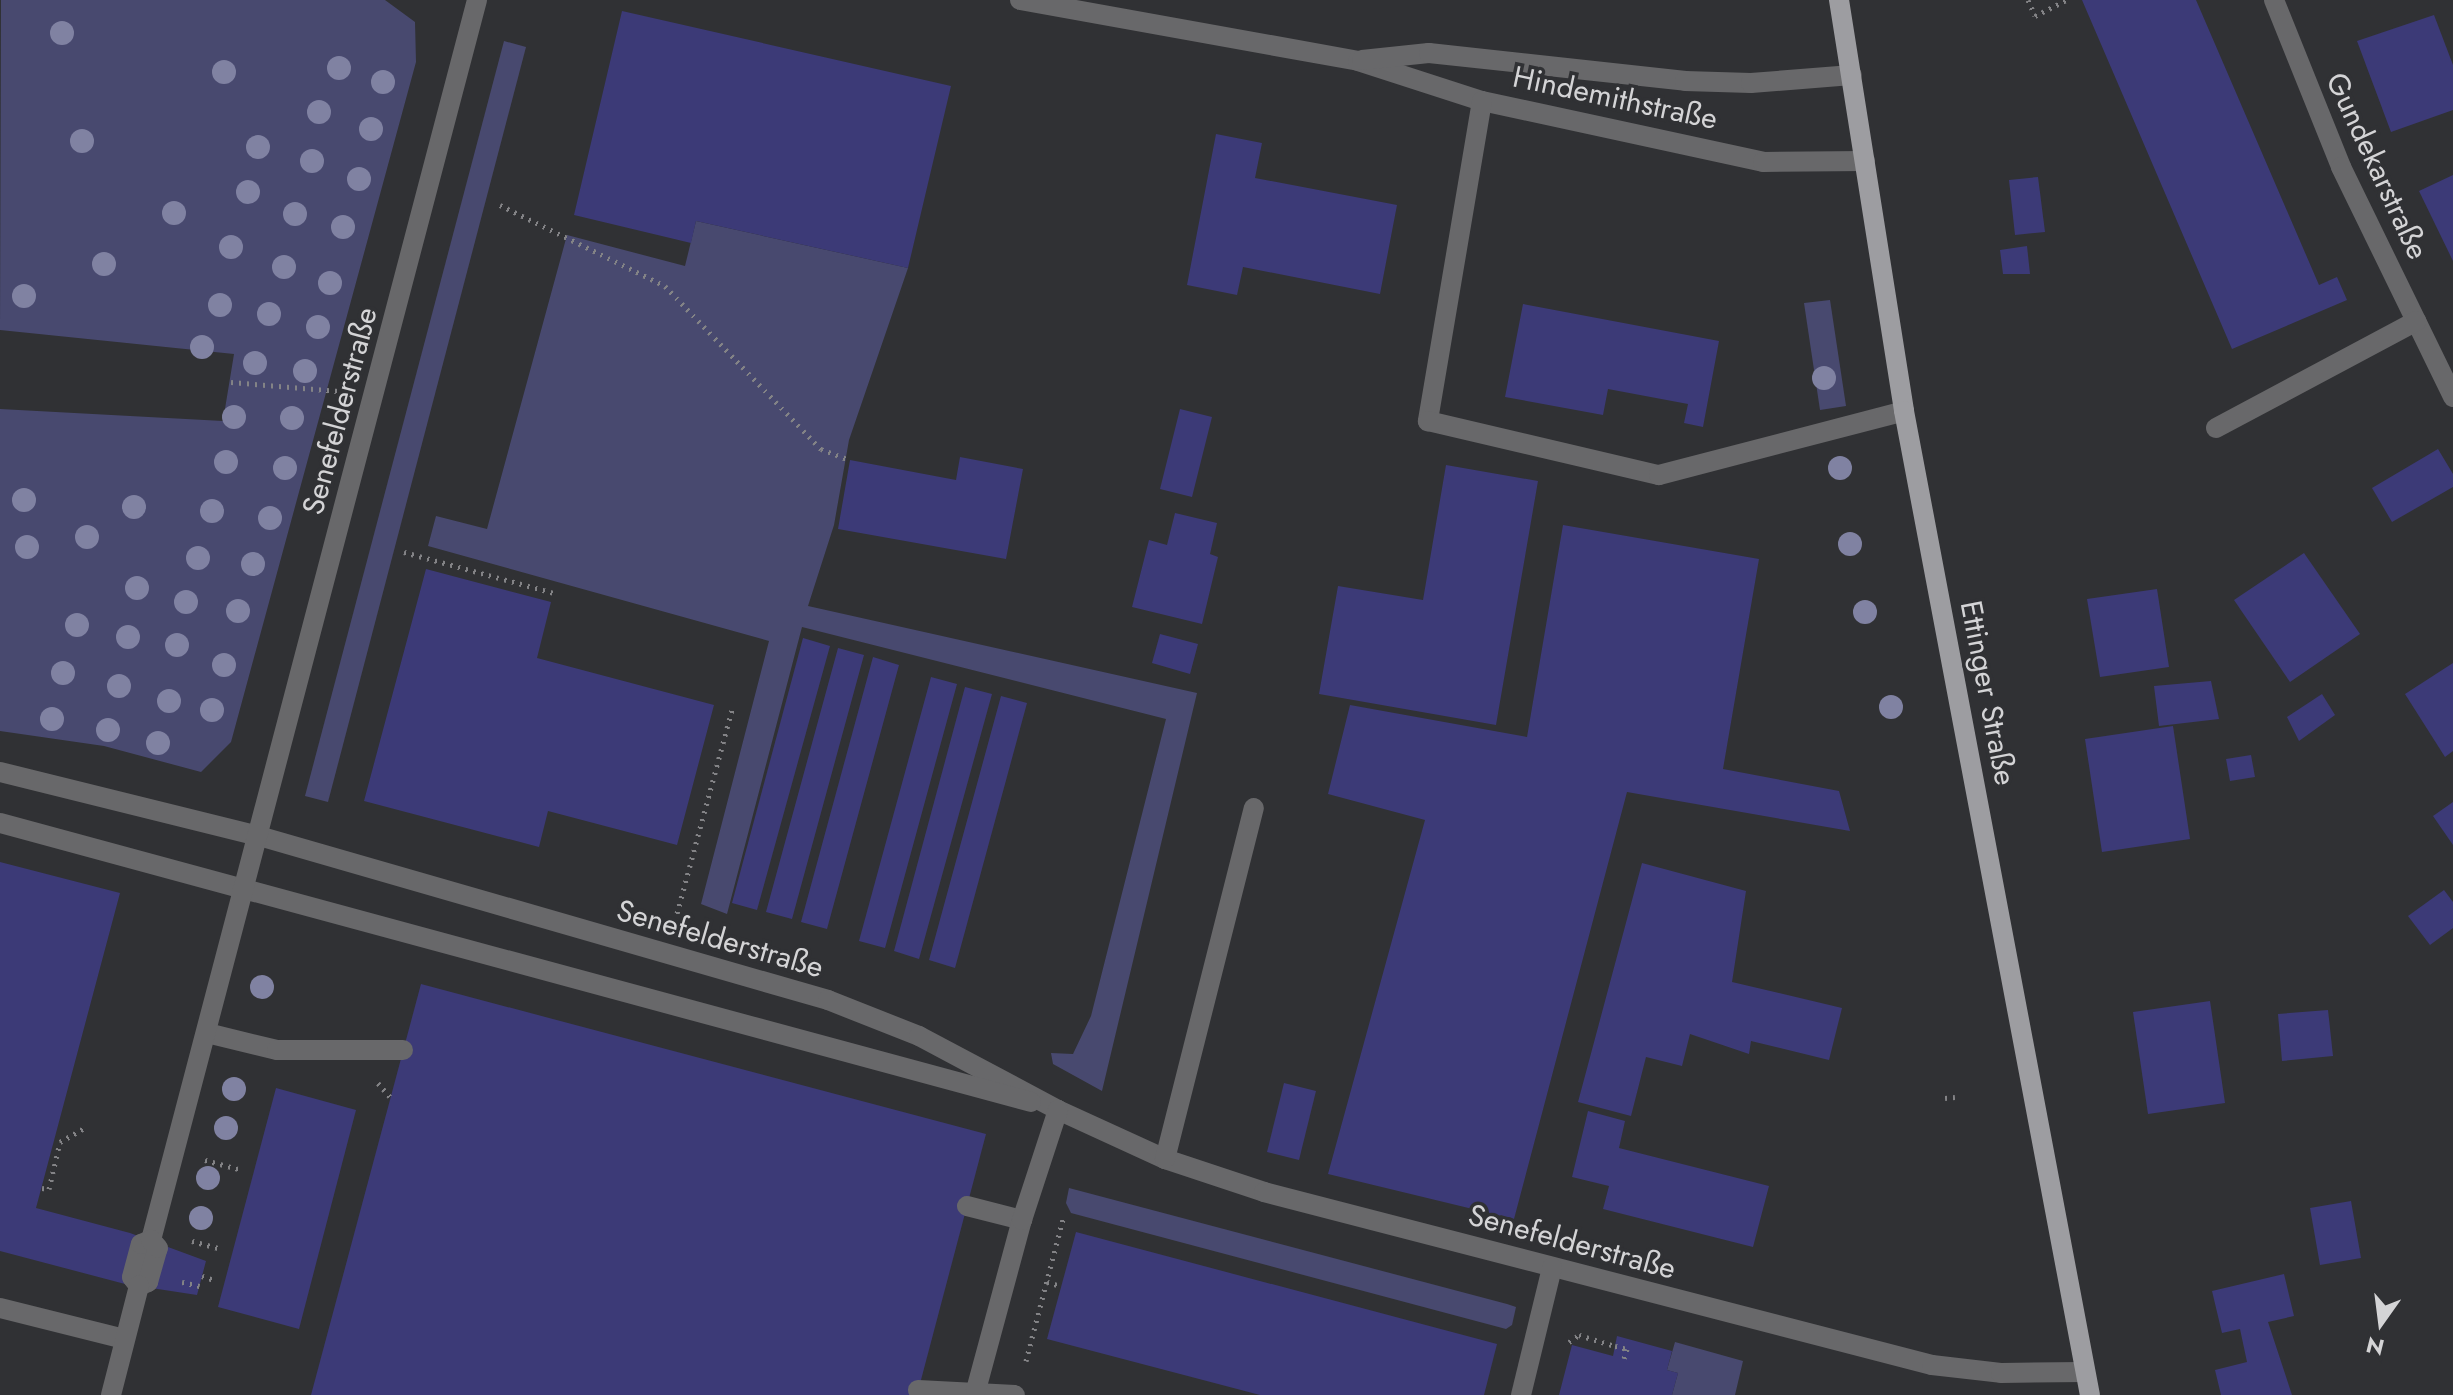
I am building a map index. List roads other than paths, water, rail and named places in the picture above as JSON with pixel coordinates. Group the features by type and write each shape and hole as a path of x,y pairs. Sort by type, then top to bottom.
{"main road":[{"name":"Ettinger Straße","path":"1839,0 1904,411 2090,1395"}],"street":[{"name":"Senefelderstraße","path":"124,1339 139,1286 148,1282 158,1248 151,1240 245,892 477,0"},
{"name":"Hindemithstraße","path":"1020,0 1358,61 1482,101 1763,162 1865,161"},
{"name":"Gundekarstraße","path":"2274,0 2341,167 2453,397"},
{"name":"Hindemithstraße","path":"1358,61 1429,53 1738,83 1852,75"},
{"path":"1482,101 1428,421 1659,475 1904,411"},
{"path":"2216,428 2416,321"},
{"name":"Senefelderstraße","path":"0,772 259,836 828,1000 919,1036 1058,1110 1165,1159 1264,1192 1932,1365 2001,1373 2084,1372"},
{"path":"1165,1159 1254,808"},
{"name":"Senefelderstraße","path":"0,823 245,892 1058,1110"},
{"path":"207,1033 277,1050 403,1050"},
{"path":"918,1390 995,1393 1022,1220 1058,1110"},
{"path":"967,1206 1022,1220"},
{"path":"1521,1395 1552,1268"},
{"path":"0,1308 124,1339 111,1395"}]}
